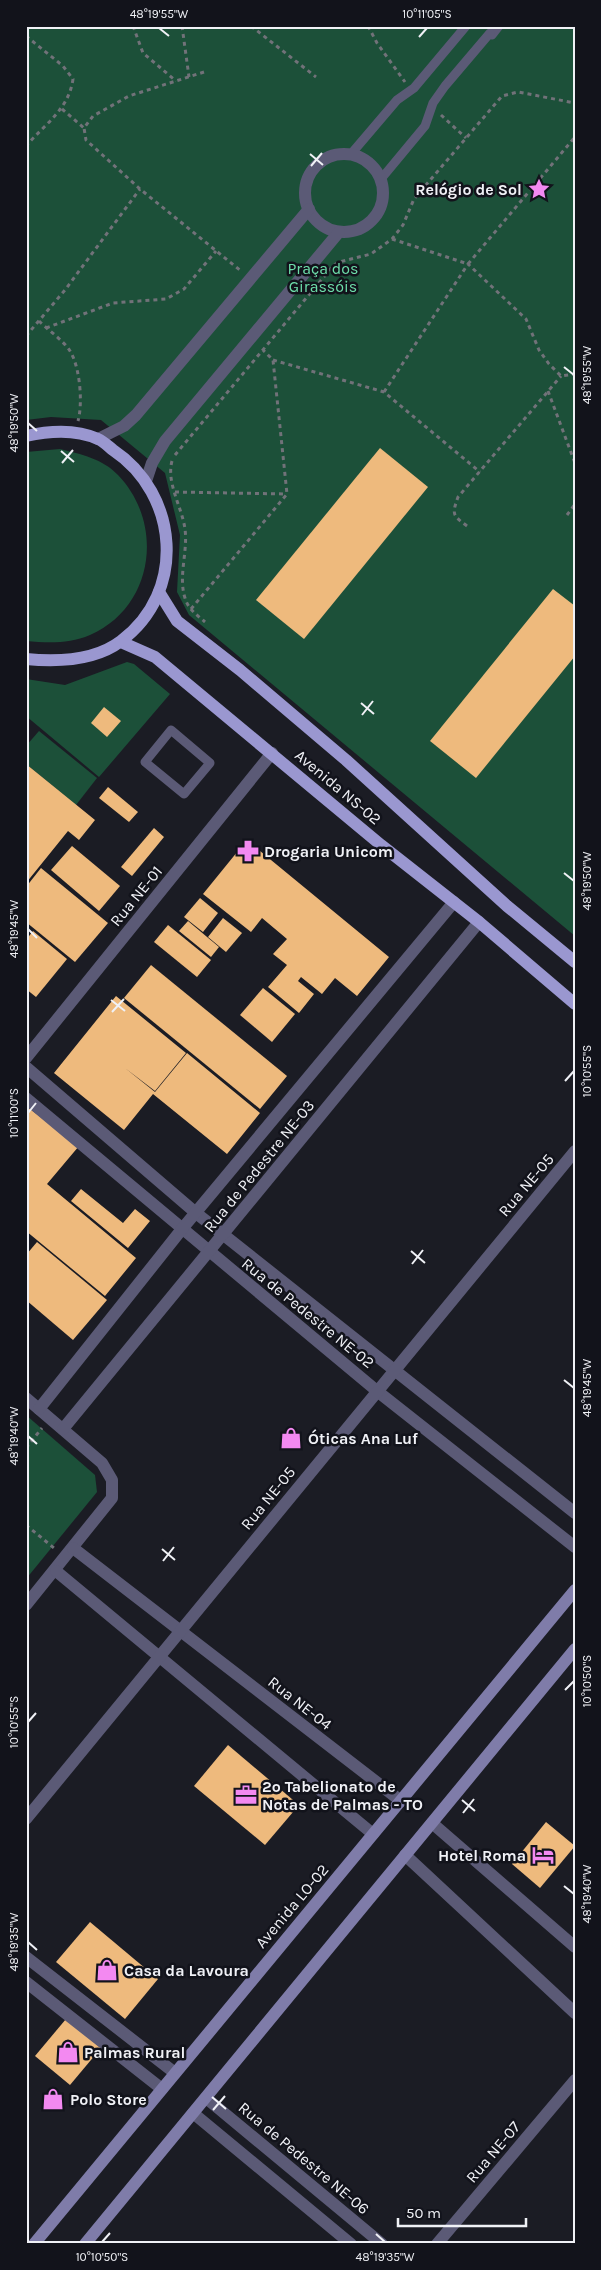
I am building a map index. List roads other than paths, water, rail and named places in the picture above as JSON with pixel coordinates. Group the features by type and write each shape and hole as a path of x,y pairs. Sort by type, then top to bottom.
{"main road":[{"path":"26,436 42,433 74,433 98,439 125,458 146,481 159,505 165,525 167,547 165,573 159,592 147,616 121,642 97,653 70,660 26,659"},
{"name":"Avenida NS-02","path":"159,592 177,621 240,670 346,760 507,906 575,962"},
{"name":"Avenida NS-02","path":"121,642 155,657 381,845 479,922 575,1004"}],"street":[{"path":"351,154 371,164 381,180 383,197 381,208 374,218 357,230 339,232 320,224 309,209 305,190 307,180 314,169 330,156 351,154"},
{"path":"98,439 124,426 136,415 309,209"},
{"path":"146,481 152,463 165,441 339,232"},
{"name":"Rua NE-01","path":"26,1058 272,753"},
{"name":"Rua de Pedestre NE-03","path":"39,1409 182,1229 454,902"},
{"name":"Rua de Pedestre NE-03","path":"63,1429 479,922"},
{"name":"Rua de Pedestre NE-02","path":"26,1067 223,1235 575,1513"},
{"name":"Rua de Pedestre NE-02","path":"26,1098 376,1391 575,1547"},
{"name":"Rua NE-05","path":"26,1819 393,1370 575,1151"},
{"path":"26,1398 102,1463 112,1480 112,1498 26,1605"},
{"name":"Rua NE-04","path":"69,1553 180,1631 400,1800"},
{"path":"56,1570 373,1834"},
{"name":"Avenida LO-02","path":"34,2244 575,1590"},
{"path":"85,2244 575,1650"},
{"path":"432,1823 575,1947"},
{"path":"405,1855 575,2013"},
{"path":"26,1957 175,2073"},
{"path":"26,1982 162,2089"},
{"name":"Rua NE-07","path":"437,2244 575,2080"},
{"name":"Rua de Pedestre NE-06","path":"206,2098 382,2244"},
{"path":"193,2113 351,2244"}],"lane":[{"path":"351,154 397,100 411,90 466,26"},
{"path":"381,180 425,126 431,107 444,86 499,26"},
{"path":"171,730 210,763 184,794 145,762 171,730"}],"place":[{"name":"Relógio de Sol","path":"539,189"},
{"name":"Drogaria Unicom","path":"248,851"},
{"name":"Óticas Ana Luf","path":"291,1438"},
{"name":"2º Tabelionato de Notas de Palmas - TO","path":"246,1795"},
{"name":"Hotel Roma","path":"543,1855"},
{"name":"Casa da Lavoura","path":"107,1970"},
{"name":"Palmas Rural","path":"68,2052"},
{"name":"Polo Store","path":"53,2099"}],"park label":[{"name":"Praça dos Girassóis","path":"323,277"}]}
